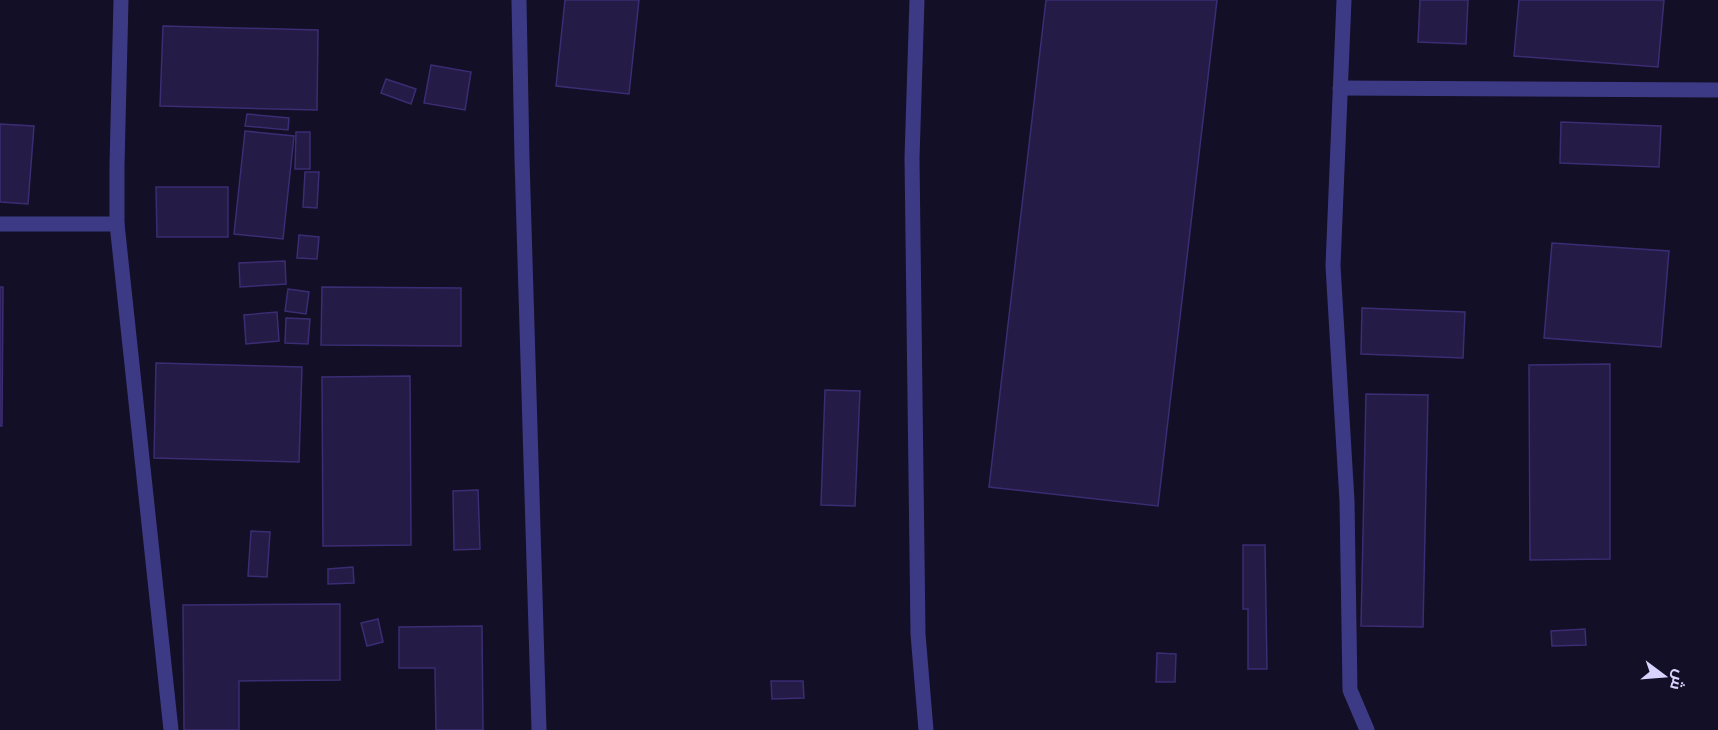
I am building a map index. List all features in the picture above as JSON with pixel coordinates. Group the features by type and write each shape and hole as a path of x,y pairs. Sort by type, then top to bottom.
{"lane":[{"path":"121,0 117,224 171,730"},
{"path":"519,0 539,730"},
{"path":"917,0 912,158 918,634 926,730"},
{"path":"1344,0 1334,266 1347,501 1350,690 1367,730"},
{"path":"1340,88 1718,90"},
{"path":"0,224 117,224"}],"building":[{"path":"565,0 639,0 629,94 556,86"},
{"path":"1046,0 1217,0 1158,506 989,487"},
{"path":"1420,0 1468,0 1466,44 1418,42"},
{"path":"1519,0 1664,0 1658,67 1514,56"},
{"path":"163,26 318,30 317,110 160,106"},
{"path":"431,65 471,72 465,110 424,103"},
{"path":"386,79 416,89 411,104 381,93"},
{"path":"247,114 289,118 288,130 245,126"},
{"path":"1561,122 1661,126 1659,167 1560,163"},
{"path":"0,124 34,126 28,204 0,202"},
{"path":"245,131 294,136 283,239 234,234"},
{"path":"296,132 310,132 310,169 295,169"},
{"path":"305,172 319,172 317,208 303,207"},
{"path":"156,187 228,187 228,237 157,237"},
{"path":"299,235 319,237 317,259 297,258"},
{"path":"1552,243 1669,251 1661,347 1544,338"},
{"path":"285,261 286,284 240,287 239,263"},
{"path":"0,287 3,287 2,426 0,426"},
{"path":"322,287 461,288 461,346 321,345"},
{"path":"288,289 309,292 306,314 285,311"},
{"path":"1362,308 1465,312 1463,358 1361,354"},
{"path":"277,312 279,341 246,344 244,315"},
{"path":"286,318 310,319 308,344 285,343"},
{"path":"156,363 302,367 299,462 154,458"},
{"path":"1610,364 1610,559 1530,560 1529,365"},
{"path":"410,376 411,545 323,546 322,377"},
{"path":"825,390 860,391 855,506 821,505"},
{"path":"1366,394 1428,395 1423,627 1361,626"},
{"path":"478,490 480,549 454,550 453,491"},
{"path":"251,531 270,532 267,577 248,576"},
{"path":"1243,545 1265,545 1267,669 1248,669 1248,609 1243,609"},
{"path":"353,567 354,583 328,584 328,569"},
{"path":"340,604 340,680 239,681 239,730 184,730 183,605"},
{"path":"378,619 383,642 367,646 361,623"},
{"path":"482,626 483,730 436,730 435,668 399,668 399,627"},
{"path":"1585,629 1586,645 1552,646 1551,631"},
{"path":"1157,653 1176,654 1175,682 1156,682"},
{"path":"771,681 803,681 804,698 772,699"}]}
